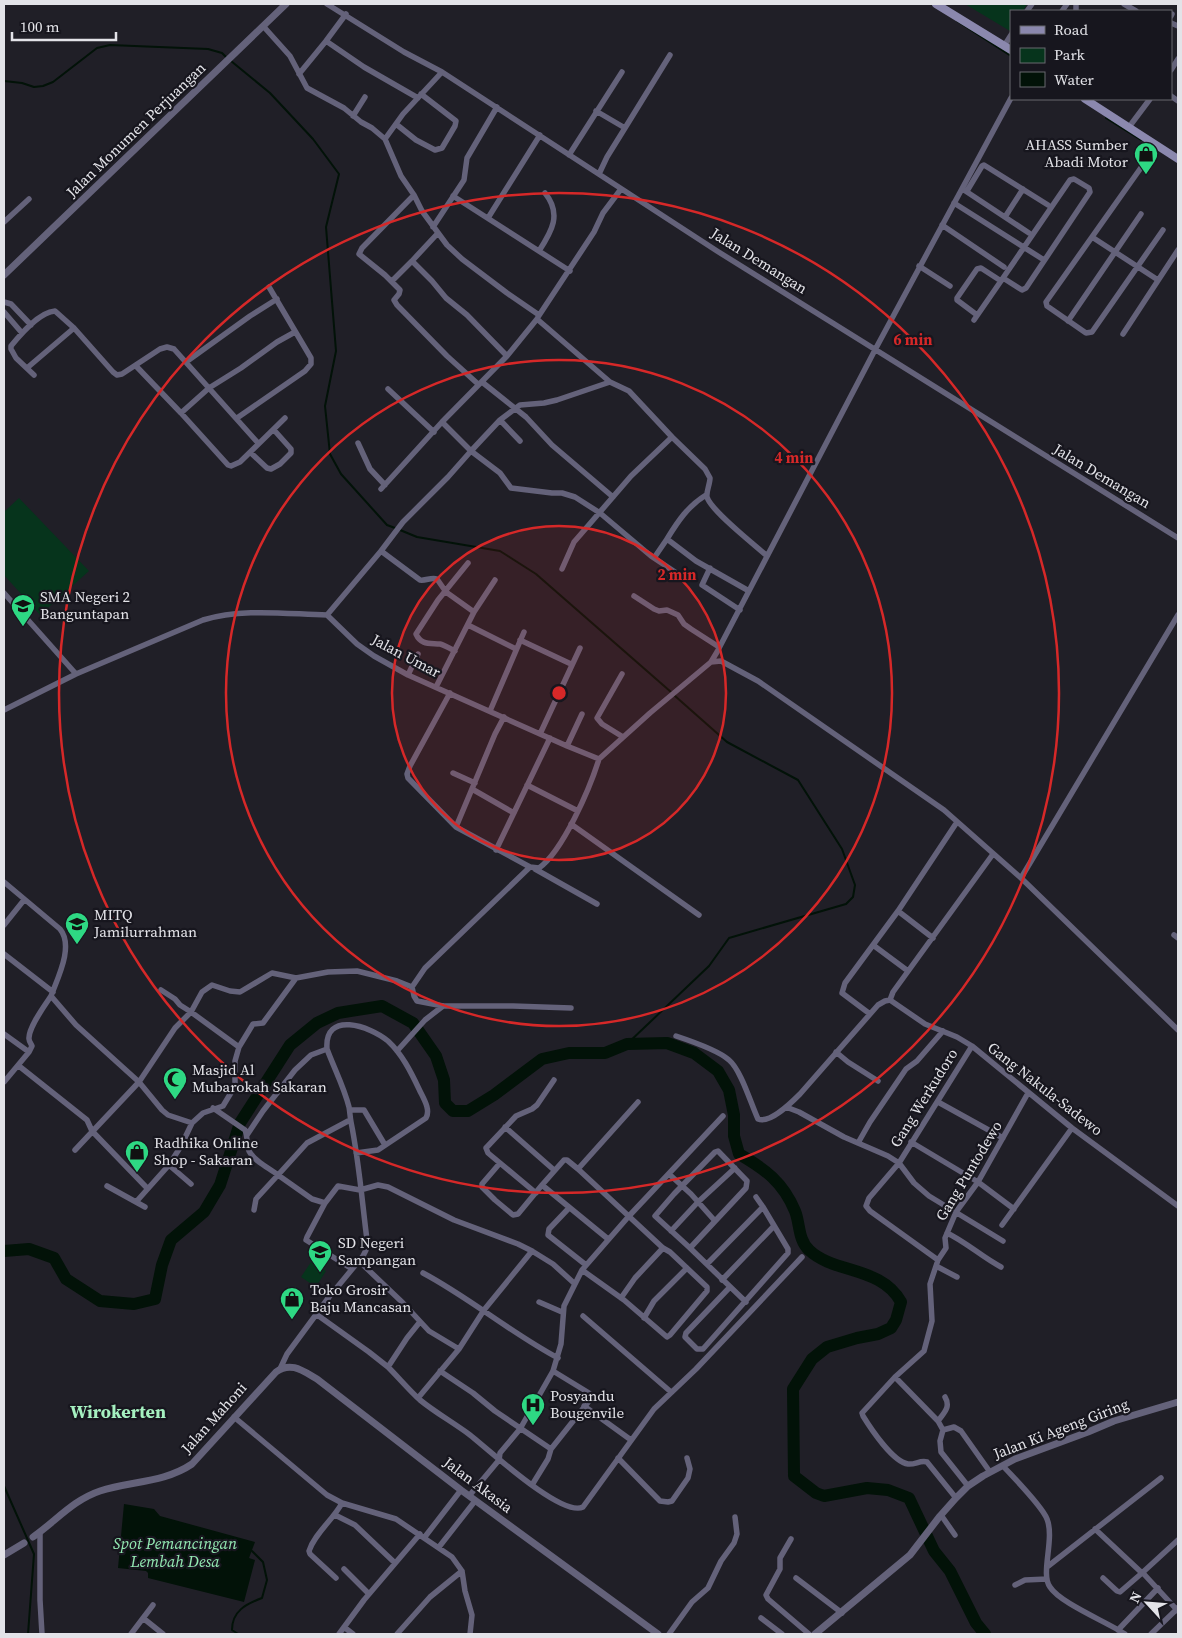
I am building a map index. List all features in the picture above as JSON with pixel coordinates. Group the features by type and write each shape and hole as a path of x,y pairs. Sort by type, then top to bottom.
{"main road":[{"path":"936,4 1007,48"},
{"path":"1087,100 1178,159"}],"street":[{"name":"Jalan Monumen Perjuangan","path":"4,275 286,4"},
{"name":"Jalan Demangan","path":"327,4 346,14 404,52 442,72 621,189 1178,538"},
{"path":"299,74 346,14"},
{"path":"264,27 290,56 307,88 344,108 385,140 401,176 422,211 433,227 462,259 538,317 610,382 629,391 708,474 710,485 706,495 681,517 654,558"},
{"path":"326,40 364,67 419,96 456,121 455,126 439,150 435,150 416,140 396,124"},
{"path":"599,174 607,157 670,55"},
{"path":"385,140 419,96 442,72"},
{"path":"569,155 622,72"},
{"path":"353,116 365,97"},
{"path":"965,190 1010,100"},
{"path":"1130,127 1149,100"},
{"path":"433,227 465,178 467,158 497,107"},
{"path":"596,111 625,128"},
{"path":"488,218 540,135"},
{"path":"1157,145 1046,302 1046,306 1086,333 1092,332 1163,230"},
{"path":"571,1008 443,1006 417,1001 412,987 425,968 532,868 539,868 550,859 578,811 600,759 710,662 740,610 919,266 954,203 982,166 984,165 1048,205"},
{"path":"1024,247 1002,280 975,318 958,302 957,298 977,269 980,268 1002,280 1024,290 1090,192 1089,188 1074,179 1070,180 1024,247"},
{"path":"358,443 363,457 383,487 442,422 507,356 538,317 570,271 594,232 603,213 621,189"},
{"path":"1005,216 1022,189"},
{"path":"965,190 1029,233"},
{"path":"539,251 553,227 552,201 545,193"},
{"path":"414,195 359,251 361,256 392,281 400,290 394,300 397,306 447,356 526,417 552,445 613,497"},
{"path":"453,196 570,271"},
{"path":"4,222 29,199"},
{"path":"954,203 1044,260"},
{"path":"1068,321 1141,214"},
{"path":"942,225 1004,267"},
{"path":"392,281 438,233"},
{"path":"1092,237 1158,280"},
{"path":"1123,334 1178,250"},
{"path":"412,261 446,298 467,315 507,356"},
{"path":"919,266 950,286"},
{"path":"237,418 308,368 311,358 269,287"},
{"path":"186,362 250,316 277,300"},
{"path":"4,302 11,304 30,325"},
{"path":"34,375 16,358 11,346 30,325 49,311 54,311 74,328 117,375 136,366 160,349 167,347 174,349 258,443"},
{"path":"4,312 22,333"},
{"path":"27,368 74,328"},
{"path":"181,413 209,388 277,342 296,332"},
{"path":"136,366 228,465 234,465 251,453 258,443 285,418"},
{"path":"4,710 76,674 193,624 223,614 239,612 327,616 403,522 431,495 500,420 515,408 524,404 557,400 610,382"},
{"path":"388,388 434,432"},
{"path":"500,420 520,441"},
{"path":"442,422 471,451 500,473 510,488 569,495 600,512 654,558 675,572"},
{"path":"251,453 270,469 288,457 291,449 274,430"},
{"path":"562,569 574,542 631,476 672,437"},
{"path":"706,495 718,511 767,556"},
{"path":"666,538 696,561 749,591"},
{"path":"381,551 420,580 437,579 446,592 474,612"},
{"path":"455,651 441,644 427,644 420,640 416,634 468,563"},
{"path":"710,568 702,585 740,610"},
{"path":"436,687 474,612 495,580"},
{"path":"4,594 76,674"},
{"path":"634,596 654,609 659,611 667,610 678,615 684,624 718,650 721,661"},
{"path":"1021,878 1178,615"},
{"name":"Jalan Umar","path":"327,616 357,644 408,675 600,759"},
{"path":"468,625 516,649"},
{"path":"490,711 524,632"},
{"path":"520,640 571,664"},
{"path":"540,734 580,648"},
{"path":"408,675 418,654"},
{"path":"710,662 721,661 758,681 944,810 1021,878 1178,1030"},
{"path":"622,674 597,718 602,724 623,737"},
{"path":"450,693 410,766 407,774 410,782 456,827 597,904"},
{"path":"567,746 582,714"},
{"path":"456,827 494,734 504,717"},
{"path":"496,850 550,738"},
{"path":"453,773 514,813"},
{"path":"527,785 578,811"},
{"path":"870,1014 842,993 845,983 898,911 957,822"},
{"path":"571,824 699,915"},
{"path":"676,1036 700,1044 730,1060 759,1121 768,1119 786,1107 870,1014 882,1003 890,1000 891,995 993,854"},
{"path":"4,882 60,929 65,936 66,945 63,962 52,994 30,1034 29,1039 32,1046 19,1066 4,1082"},
{"path":"4,924 24,900"},
{"path":"898,911 933,938"},
{"path":"873,945 908,971"},
{"path":"4,954 52,994 76,1025 139,1082 162,1110 192,1123"},
{"path":"76,1150 139,1082 175,1028 191,1012 202,992 212,985 240,992 255,985 270,974 296,978 328,972 357,971 397,981 412,987"},
{"path":"136,1202 168,1165 181,1146 192,1123 203,1113 223,1106 234,1086 235,1061 239,1047 253,1024 263,1023 296,978"},
{"path":"161,990 239,1047"},
{"name":"Gang Nakula-Sadewo","path":"890,1000 925,1024 972,1046 1072,1128 1178,1206"},
{"path":"397,1051 425,1020 443,1006"},
{"path":"280,1369 287,1354 316,1314 359,1261 366,1248 367,1240 360,1190 360,1168 356,1153 354,1135 350,1120 350,1110 326,1042 330,1032 338,1025 345,1024 362,1028 381,1037 397,1051 412,1074 428,1114 426,1118 412,1129 378,1150 356,1153"},
{"path":"858,1143 906,1069 917,1061 943,1031"},
{"path":"4,1034 29,1052"},
{"name":"Gang Werkudoro","path":"898,1163 972,1046"},
{"path":"324,1203 312,1199 249,1152 247,1135 295,1070 311,1055 327,1049"},
{"path":"836,1052 878,1082"},
{"path":"19,1066 87,1120 92,1131 147,1188"},
{"path":"536,1193 487,1152 486,1148 516,1116 532,1109 554,1080"},
{"name":"Gang Puntodewo","path":"956,1498 927,1462 909,1464 898,1460 862,1413 895,1377 924,1350 932,1321 930,1284 937,1263 946,1248 947,1243 945,1240 947,1233 956,1212 978,1182 1028,1093"},
{"path":"578,1169 638,1102"},
{"path":"938,1102 1003,1138"},
{"path":"786,1107 880,1152 898,1163 914,1183 929,1196 1003,1241"},
{"path":"213,1108 241,1127 247,1135"},
{"path":"350,1110 364,1110 385,1145"},
{"path":"438,1547 499,1460 500,1452 520,1429 553,1371 558,1358 562,1312 584,1268 629,1216 723,1116"},
{"path":"254,1210 256,1199 306,1143 350,1120"},
{"path":"505,1127 554,1170"},
{"path":"1002,1226 1072,1128"},
{"path":"911,1142 978,1182 1014,1210"},
{"path":"690,1248 747,1186 748,1182 719,1152 715,1152 655,1214 655,1217 746,1302"},
{"path":"500,1163 482,1184 483,1188 494,1200 513,1215 516,1215 554,1170 566,1160 663,1248 670,1252 708,1289 670,1335 667,1336 644,1318 548,1235 553,1224 569,1208"},
{"path":"898,1163 869,1198 866,1206 957,1277"},
{"path":"168,1165 191,1184"},
{"path":"672,1231 698,1202 735,1168"},
{"path":"669,1174 715,1221"},
{"path":"352,1269 306,1240 324,1203 338,1186 360,1190 378,1185 388,1187 454,1220 532,1251 553,1264 575,1284"},
{"path":"107,1186 146,1207"},
{"path":"542,1186 608,1239"},
{"path":"730,1288 686,1333 685,1337 698,1349 703,1349 788,1253 788,1249 756,1197"},
{"path":"707,1264 763,1207"},
{"path":"722,1280 774,1226"},
{"path":"947,1233 1001,1267"},
{"path":"621,1298 635,1278 663,1248"},
{"path":"418,1398 459,1349 484,1310 532,1251"},
{"path":"316,1314 370,1352 418,1398 470,1435 515,1474 571,1508 578,1509 583,1507 654,1409 696,1369 802,1257"},
{"path":"359,1261 403,1303 420,1323 439,1338 459,1349"},
{"path":"644,1318 654,1301 687,1268"},
{"path":"423,1273 443,1283 528,1341 558,1358"},
{"path":"538,1302 562,1312"},
{"path":"583,1316 671,1392"},
{"path":"388,1368 407,1338 420,1323"},
{"name":"Jalan Akasia","path":"280,1369 287,1366 295,1367 317,1379 472,1499 655,1633"},
{"name":"Jalan Mahoni","path":"4,1555 24,1543 72,1505 87,1496 101,1490 170,1476 182,1471 192,1464 268,1379 280,1369"},
{"path":"440,1371 474,1392 495,1411 551,1449"},
{"path":"532,1485 548,1458 551,1449 590,1398 590,1395 553,1371"},
{"path":"895,1377 938,1421 943,1430 940,1441 941,1452 968,1486"},
{"path":"938,1421 948,1407 945,1397"},
{"name":"Jalan Ki Ageng Giring","path":"815,1634 910,1555 940,1516 968,1486 1015,1459 1114,1421 1178,1402"},
{"path":"584,1406 631,1440"},
{"path":"234,1417 326,1495 342,1503 396,1519 452,1557 462,1571 465,1591 472,1615 473,1633"},
{"path":"943,1430 954,1427 962,1431 990,1472"},
{"path":"618,1458 664,1503 672,1500 688,1478 690,1469 687,1458"},
{"path":"1003,1466 1047,1519 1050,1539 1047,1579 1050,1588 1055,1593 1125,1634"},
{"path":"1047,1567 1161,1478"},
{"path":"339,1634 395,1563 422,1536 461,1490"},
{"path":"336,1578 309,1551 314,1541 342,1503"},
{"path":"335,1515 355,1525 395,1563"},
{"path":"940,1516 955,1535"},
{"path":"669,1634 692,1602 708,1588 721,1561 734,1543 737,1534 735,1517"},
{"path":"1095,1529 1178,1609 1151,1634"},
{"path":"36,1534 42,1634"},
{"path":"791,1539 780,1558 780,1569 766,1595 768,1599 809,1634"},
{"path":"1103,1578 1120,1592 1178,1540"},
{"path":"344,1569 369,1594"},
{"path":"397,1634 430,1597 462,1571"},
{"path":"796,1578 842,1612"},
{"path":"1015,1584 1025,1580 1047,1579"},
{"path":"1118,1630 1158,1588"},
{"path":"131,1634 153,1605"},
{"path":"143,1618 163,1634"},
{"path":"761,1618 782,1634"},
{"path":"344,1627 353,1634"}],"green space":[{"path":"965,4 1027,4 1024,10 1010,10 1010,31"},
{"path":"19,498 89,571 40,615 4,575 4,512"},
{"path":"311,1262 326,1271 316,1287 301,1277"}],"water":[{"name":"Spot Pemancingan Lembah Desa","path":"124,1504 154,1509 160,1516 255,1542 249,1558 255,1560 244,1602 148,1578 146,1571 118,1568"}],"waterway":[{"path":"957,21 1010,55"},
{"path":"4,81 22,83 34,87 43,86 53,82 97,48 110,45 208,49 222,53 227,58"},
{"path":"231,61 270,93 313,139 339,174 326,227 336,351 325,406 330,454 341,474 387,525 395,528"},
{"path":"1106,118 1141,140"},
{"path":"400,530 417,537 500,551 536,574 671,692"},
{"path":"627,1044 709,966 729,938 846,904 853,897 855,885 842,849 798,780 727,742 675,696"},
{"path":"4,1251 29,1249 54,1258 66,1279 100,1301 134,1304 155,1299 162,1265 171,1240 204,1212 220,1185 240,1123 290,1045 317,1023 338,1013 382,1006 413,1023 436,1056 444,1080 445,1103 453,1111 468,1111 494,1095 542,1059 569,1053 605,1053 627,1044 667,1043 694,1053 718,1071 729,1090 734,1115 734,1136 739,1154 765,1171 785,1192 797,1216 805,1246 819,1258 882,1282 892,1290 901,1302 896,1320 891,1328 878,1334 827,1347 812,1359 793,1389 794,1476 816,1493 824,1496 867,1488 888,1490 909,1498 934,1551 950,1571 976,1623 985,1634"},
{"path":"4,1486 34,1554 28,1634"},
{"path":"238,1634 232,1630 234,1618 245,1606 262,1598 267,1580 263,1562 252,1551"}],"place":[{"name":"AHASS Sumber Abadi Motor","path":"1146,175"},
{"name":"SMA Negeri 2 Banguntapan","path":"23,627"},
{"name":"MITQ Jamilurrahman","path":"77,945"},
{"name":"Masjid Al Mubarokah Sakaran","path":"175,1100"},
{"name":"Radhika Online Shop - Sakaran","path":"137,1173"},
{"name":"SD Negeri Sampangan","path":"320,1273"},
{"name":"Toko Grosir Baju Mancasan","path":"292,1320"},
{"name":"Posyandu Bougenvile","path":"533,1426"}],"district":[{"name":"Wirokerten","path":"118,1412"}]}
